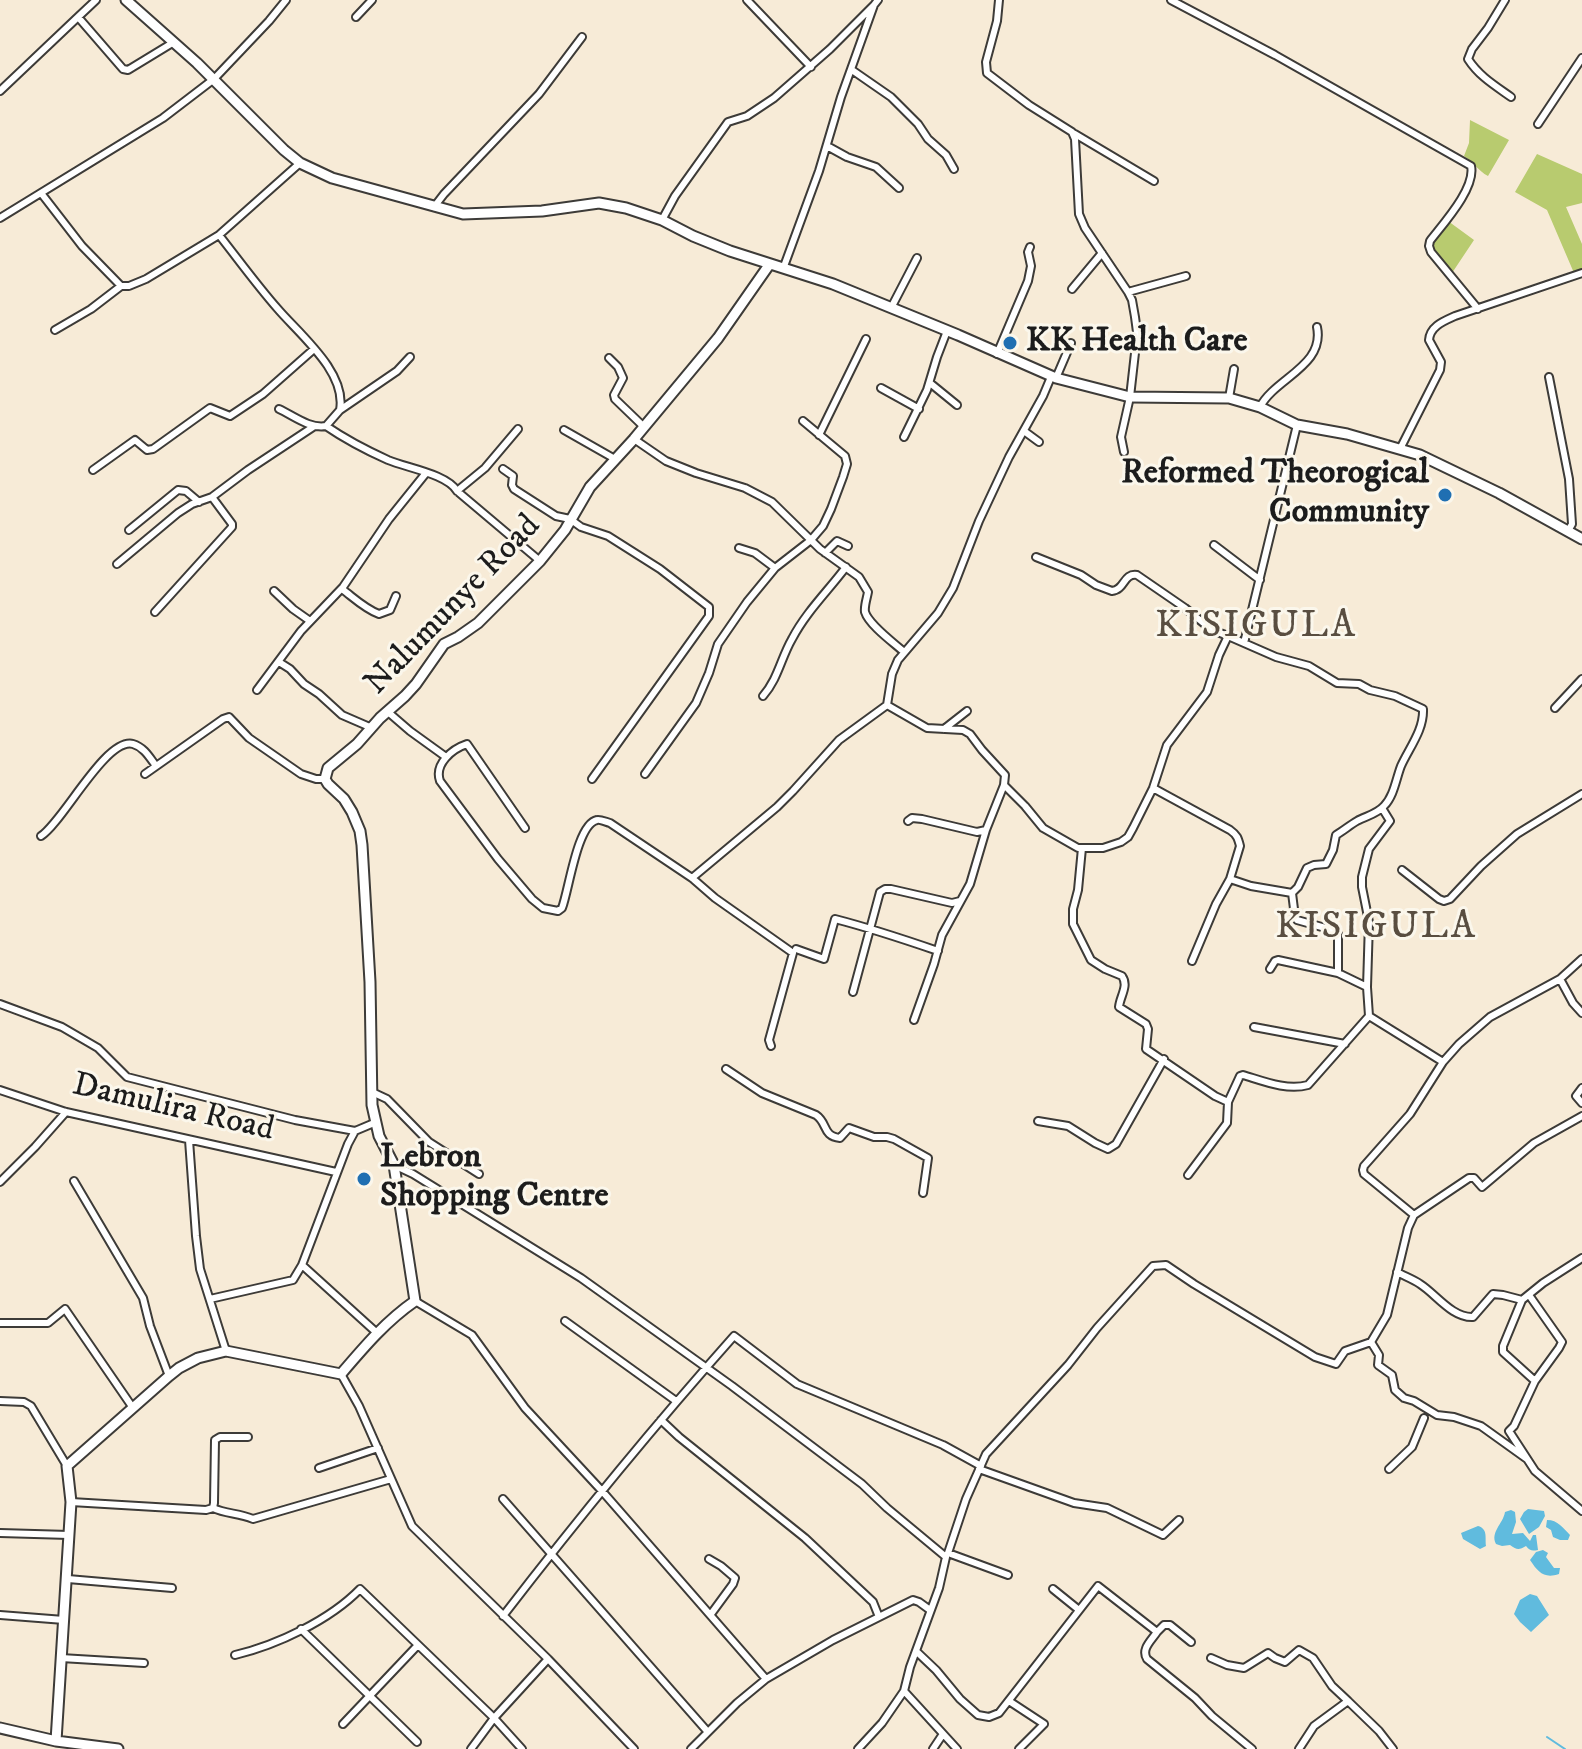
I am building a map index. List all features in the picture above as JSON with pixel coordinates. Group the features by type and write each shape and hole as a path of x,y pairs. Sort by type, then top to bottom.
{"street":[{"path":"0,91 96,0"},
{"path":"126,0 214,79 284,150 300,163 332,178 471,215 605,203 662,220 693,236 769,265 833,284 1053,377 1130,397 1229,398 1260,407 1297,425 1347,434 1420,455 1499,493 1582,539"},
{"path":"0,218 163,118 214,79 286,0"},
{"path":"356,17 372,0"},
{"path":"747,0 811,67"},
{"path":"999,0 986,62 987,73 1029,105 1154,181"},
{"path":"1171,0 1471,166 1472,179 1429,246 1478,309"},
{"path":"1505,0 1468,59 1485,79 1511,97"},
{"path":"662,220 675,196 728,122 747,116 767,103 811,67 875,1"},
{"path":"783,269 875,1"},
{"path":"78,17 125,70 174,42"},
{"path":"434,207 539,94 582,37"},
{"path":"1538,124 1582,58"},
{"path":"852,70 891,97 946,155 954,169"},
{"path":"1072,132 1077,146 1079,214 1133,305 1137,332 1130,397 1121,437 1124,452"},
{"path":"827,146 876,167 899,188"},
{"path":"55,330 91,309 121,286 146,279 219,235 300,163"},
{"path":"41,193 82,246 121,286"},
{"path":"219,235 275,306 324,361 340,390 340,410"},
{"path":"997,354 1028,281 1030,247"},
{"path":"1072,289 1102,253"},
{"path":"891,308 917,258"},
{"name":"Nalumunye Road","path":"325,779 328,768 357,744 416,684 444,644 478,623 540,561 565,530 590,487 718,338 769,265"},
{"path":"1400,449 1440,370 1441,362 1429,340 1431,330 1455,316 1582,273"},
{"path":"1128,292 1186,276"},
{"path":"1260,407 1268,393 1314,354 1319,336 1317,327"},
{"path":"904,437 930,383 947,331"},
{"path":"819,435 866,339"},
{"path":"692,878 777,807 839,740 887,705 892,674 898,660 938,613 953,588 979,521 1071,343"},
{"path":"93,470 135,440 147,450 153,449 210,408 230,416 263,394 314,349"},
{"path":"326,426 340,410 397,371 410,357"},
{"path":"609,358 623,378 615,399 644,427"},
{"path":"1229,398 1234,369"},
{"path":"1549,377 1569,479 1572,524 1568,531"},
{"path":"930,383 957,405"},
{"path":"881,388 919,409"},
{"path":"279,409 313,427"},
{"path":"645,774 696,703 718,644 747,602 775,568 811,540 823,526 831,509 847,464 845,456 803,421"},
{"path":"1244,643 1297,425"},
{"path":"117,564 178,513 212,497 313,427 326,426 388,459 454,485 457,491 540,561"},
{"path":"457,491 485,468 518,429"},
{"path":"564,430 615,459"},
{"path":"1024,431 1039,442"},
{"path":"634,439 666,461 745,488 772,502 825,553 859,577 868,592 865,609 869,618 904,652"},
{"path":"503,469 513,476 514,489 556,516 608,536 706,603 710,611 592,779"},
{"path":"257,690 310,621 342,589 389,519 426,473"},
{"path":"129,530 178,490 186,491 199,502"},
{"path":"155,612 232,527 212,497"},
{"path":"825,553 837,541 848,546"},
{"path":"1214,545 1260,580"},
{"path":"739,548 755,553 775,568"},
{"path":"1036,557 1112,591 1120,588 1128,576 1137,575 1212,630 1276,657 1309,666 1337,683 1359,684 1423,709 1419,730 1402,763 1387,804 1336,835 1326,864 1307,868 1292,893"},
{"path":"763,696 776,677 793,637 846,567"},
{"path":"342,589 363,607 379,614 390,610 396,596"},
{"path":"274,591 310,621"},
{"path":"1004,785 1043,828 1078,848 1111,847 1128,837 1153,788 1167,745 1207,692 1228,636"},
{"path":"279,662 342,715 372,728"},
{"path":"1555,708 1582,679"},
{"path":"887,705 927,728 963,730 970,734 1005,775 970,884 942,935 914,1020"},
{"path":"944,729 967,711"},
{"path":"388,712 446,757"},
{"path":"145,774 229,717 249,738 301,774 325,779 352,812 362,845 374,1123 394,1165 415,1301"},
{"path":"41,836 58,821 72,797 106,757 124,744 140,748 156,766"},
{"path":"525,828 467,744 446,757 439,770 440,781 498,859 543,908 558,911 562,908 579,842 597,820 610,823 692,878 793,953 769,1040 771,1046"},
{"path":"1153,788 1230,830 1237,835 1240,846 1230,879 1192,961"},
{"path":"1402,870 1439,899 1450,899 1517,834 1582,794"},
{"path":"1188,1175 1227,1123 1228,1102 1238,1078 1243,1075 1278,1085 1308,1085 1369,1016 1369,922 1362,877 1369,849 1390,821 1382,808"},
{"path":"908,821 912,818 922,819 977,832 986,830"},
{"path":"1082,848 1072,919 1091,960 1125,979 1126,986 1119,1007 1146,1024 1146,1049 1228,1102"},
{"path":"1230,879 1292,893"},
{"path":"853,992 880,892 891,889 952,903 960,901"},
{"path":"1292,893 1297,920 1332,929 1338,934 1338,973"},
{"path":"796,949 824,959 835,919 882,931 891,937 938,951"},
{"path":"1414,1215 1363,1170 1410,1114 1443,1062 1459,1044 1490,1017 1560,979 1582,959"},
{"path":"1270,969 1278,960 1338,973 1367,987"},
{"path":"1560,979 1582,1013"},
{"path":"0,1004 62,1027 98,1048 127,1077 295,1120 355,1131 374,1123"},
{"path":"1369,1016 1443,1062"},
{"path":"1254,1027 1345,1044"},
{"path":"1038,1121 1068,1126 1108,1149 1116,1144 1164,1059"},
{"path":"726,1069 762,1093 816,1115 833,1137 840,1138 849,1128 874,1137 894,1139 928,1158 923,1193"},
{"path":"1582,1088 1576,1096 1582,1103"},
{"name":"Damulira Road","path":"0,1090 66,1112 336,1172"},
{"path":"372,1092 387,1099 429,1142 479,1174"},
{"path":"0,1182 66,1112"},
{"path":"1008,1575 948,1553 966,1499 986,1454 1153,1266 1166,1265 1315,1357 1336,1364 1345,1351 1371,1342 1387,1315 1408,1228 1414,1215 1469,1178 1474,1178 1482,1187 1534,1143 1582,1116"},
{"path":"210,1299 290,1282 296,1276 355,1131"},
{"path":"189,1140 200,1269 226,1351"},
{"path":"394,1165 581,1278 862,1484 946,1557 939,1588 904,1691 882,1723 858,1749"},
{"path":"74,1181 143,1298 169,1376"},
{"path":"1535,1381 1503,1352 1503,1346 1522,1300 1582,1258"},
{"path":"302,1265 377,1333"},
{"path":"1397,1272 1468,1318 1473,1317 1493,1294 1522,1300"},
{"path":"1529,1295 1562,1342 1535,1381 1509,1431 1543,1479 1582,1511"},
{"path":"341,1374 377,1333 415,1301"},
{"path":"415,1301 472,1335 525,1408 766,1679"},
{"path":"0,1323 48,1323 65,1309 133,1408"},
{"path":"565,1321 676,1401"},
{"path":"503,1616 676,1401 734,1336 797,1384 943,1445 980,1467 1074,1503 1107,1508 1163,1535 1179,1520"},
{"path":"1371,1342 1379,1355 1378,1365 1392,1375 1395,1390 1404,1398 1437,1415 1481,1426 1527,1459"},
{"path":"67,1466 169,1376 198,1358 226,1351 341,1374 359,1406 412,1526 548,1659 634,1749"},
{"path":"0,1401 24,1402 31,1406 67,1466 71,1502 68,1579 56,1741"},
{"path":"1389,1469 1412,1447 1424,1418"},
{"path":"661,1420 805,1538 873,1602 879,1617"},
{"path":"213,1508 215,1440 220,1437 248,1437"},
{"path":"319,1468 378,1448"},
{"path":"71,1502 213,1508 253,1519 391,1479"},
{"path":"503,1499 707,1731"},
{"path":"0,1533 69,1535"},
{"path":"709,1559 735,1578 711,1614"},
{"path":"68,1579 172,1588"},
{"path":"916,1651 978,1715 993,1717 1009,1701 1098,1586 1157,1632"},
{"path":"235,1655 261,1649 301,1629 331,1613 360,1589 522,1749"},
{"path":"1053,1589 1079,1610"},
{"path":"691,1749 766,1679 833,1640 913,1600 930,1610"},
{"path":"0,1615 64,1620"},
{"path":"1191,1642 1170,1625 1164,1625 1144,1654 1252,1749"},
{"path":"301,1629 417,1742"},
{"path":"343,1724 417,1646"},
{"path":"1211,1658 1244,1668 1268,1653 1285,1662 1299,1650 1313,1658 1332,1686 1379,1731 1393,1749"},
{"path":"61,1658 144,1663"},
{"path":"471,1749 494,1718 548,1659"},
{"path":"904,1691 957,1749"},
{"path":"1009,1701 1044,1724 1019,1749"},
{"path":"1299,1749 1314,1726 1348,1701"},
{"path":"0,1728 56,1741 118,1749"},
{"path":"933,1749 943,1734"}],"green space":[{"path":"1470,120 1509,140 1488,176 1464,156 1469,143"},
{"path":"1537,154 1582,174 1582,203 1566,207 1582,244 1582,271 1574,273 1547,210 1515,192"},
{"path":"1448,221 1474,240 1452,273 1434,253 1431,244"}],"water":[{"path":"1528,1509 1544,1511 1545,1516 1539,1527 1529,1534 1520,1519"},
{"path":"1505,1512 1515,1512 1516,1522 1512,1534 1523,1533 1530,1541 1536,1535 1538,1550 1496,1544 1496,1532"},
{"path":"1547,1520 1563,1527 1570,1535 1568,1540 1553,1537 1546,1527"},
{"path":"1478,1526 1485,1531 1486,1537 1486,1546 1480,1549 1463,1539 1461,1533"},
{"path":"1543,1550 1548,1553 1546,1557 1554,1568 1560,1568 1559,1574 1549,1576 1542,1573 1530,1560 1536,1552"},
{"path":"1530,1594 1537,1596 1549,1615 1531,1632 1514,1614 1520,1600"}],"waterway":[{"path":"1547,1737 1565,1749"}],"place":[{"name":"KK Health Care","path":"1010,343"},
{"name":"Reformed Theorogical Community","path":"1445,495"},
{"name":"Lebron Shopping Centre","path":"364,1179"}],"district":[{"name":"KISIGULA","path":"1256,628"},
{"name":"KISIGULA","path":"1376,929"}]}
